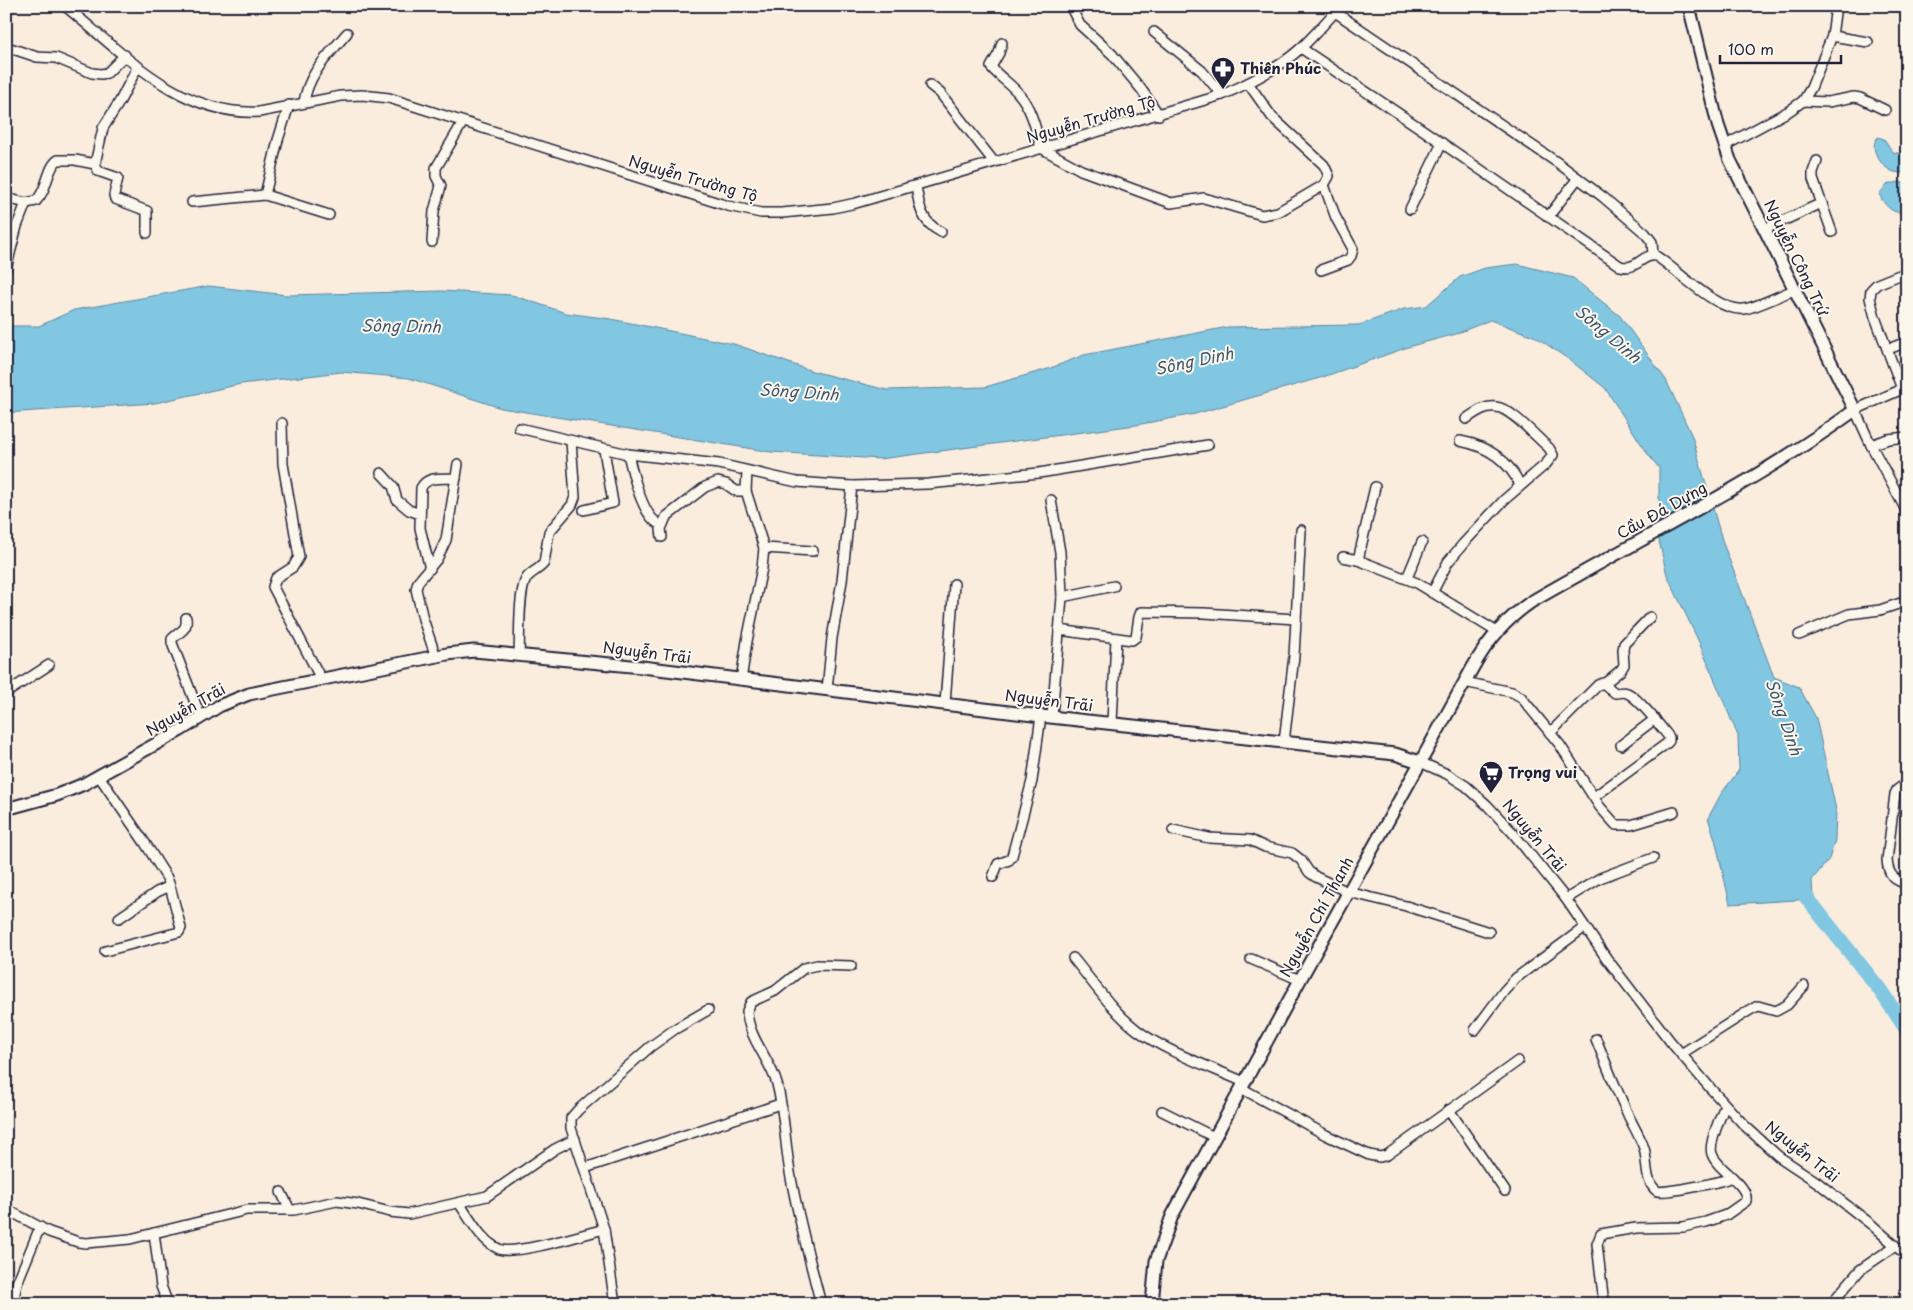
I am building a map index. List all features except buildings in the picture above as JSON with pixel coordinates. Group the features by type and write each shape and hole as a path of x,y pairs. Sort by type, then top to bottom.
{"main road":[{"name":"Nguyễn Công Trứ","path":"1689,6 1724,146 1855,410"},
{"name":"Cầu Đá Dựng","path":"1566,582 1820,440 1855,410"},
{"name":"Nguyễn Chí Thanh","path":"1152,1304 1154,1269 1166,1229 1214,1136 1480,654 1497,632 1519,610 1566,582"},
{"name":"Nguyễn Trãi","path":"6,809 57,795 99,776 220,706 249,694 474,651 642,667 1046,716 1395,754 1420,762"}],"street":[{"path":"6,9 9,6"},
{"path":"1070,6 1080,25 1112,54 1158,115"},
{"path":"1724,146 1803,101 1811,88 1832,36 1836,6"},
{"name":"Nguyễn Trường Tộ","path":"71,8 138,66 176,92 214,108 259,112 341,96 370,96 402,102 728,206 761,213 802,212 856,203 1222,95 1273,69 1301,48 1338,9"},
{"path":"1338,9 1578,178 1646,233 1652,242 1653,255"},
{"path":"1154,32 1202,71 1222,95"},
{"path":"304,102 306,88 315,70 347,33"},
{"path":"1832,36 1868,42"},
{"path":"1002,43 991,67 1008,82 1025,102 1041,148 1081,170 1171,203 1204,198 1256,214 1273,214 1324,185 1329,176 1324,165 1272,118 1248,83"},
{"path":"10,48 38,57 56,58 92,73 101,74 107,73 124,55"},
{"path":"1301,48 1620,266 1631,267 1653,255"},
{"path":"138,66 120,101 103,128 95,164 98,171 118,178 114,195 117,200 147,211 147,233"},
{"path":"930,85 940,93 994,162"},
{"path":"1803,101 1828,102 1854,97 1885,110"},
{"path":"265,195 278,140 289,105"},
{"path":"432,242 434,211 441,186 436,176 436,168 463,122"},
{"path":"1410,209 1442,143"},
{"path":"6,198 26,203 34,202 40,197 56,161 68,159 95,164"},
{"path":"1817,161 1813,175 1832,232"},
{"path":"1548,217 1578,178"},
{"path":"1321,270 1348,260 1352,256 1353,249 1336,218 1324,185"},
{"path":"916,186 920,212 925,220 941,232"},
{"path":"192,202 265,195 329,215"},
{"path":"6,269 17,226 26,203"},
{"path":"1765,229 1822,203"},
{"path":"1653,255 1692,284 1732,308 1751,307 1794,290"},
{"path":"1855,410 1904,388 1871,304 1870,293 1876,284 1907,272"},
{"path":"1888,349 1907,342"},
{"path":"1432,592 1448,562 1458,549 1520,484 1550,460 1553,455 1551,450 1501,408 1496,406 1485,408 1466,419"},
{"name":"Nguyễn Công Trứ","path":"1855,410 1871,445 1907,512"},
{"path":"282,423 283,464 299,557 293,567 276,578 273,587 321,679"},
{"path":"519,428 604,450 719,464 798,482 852,486 928,484 1039,473 1208,445"},
{"path":"1871,445 1888,439 1907,436"},
{"path":"1460,440 1478,445 1498,456 1512,470 1520,484"},
{"path":"519,655 525,582 544,563 549,532 574,502 575,484 572,441"},
{"path":"584,510 613,503 604,450"},
{"path":"628,454 641,497 653,521 662,526"},
{"path":"436,657 416,594 418,582 443,550 458,464"},
{"path":"741,680 746,641 762,568 764,548 746,492 747,471"},
{"path":"381,473 393,486 397,500 409,510 420,514"},
{"path":"430,569 420,528 423,483 429,480 456,478"},
{"path":"662,537 662,526 666,517 712,484 721,482 736,491 746,492"},
{"path":"828,690 832,638 842,581 852,486"},
{"path":"1358,560 1375,487"},
{"path":"993,877 998,864 1009,860 1012,856 1032,781 1046,716 1062,597 1060,552 1051,500"},
{"path":"1284,742 1294,656 1301,530"},
{"path":"1407,578 1422,542"},
{"path":"764,548 813,552"},
{"path":"1343,557 1358,560 1407,578 1497,632"},
{"path":"945,703 954,584"},
{"path":"1062,597 1114,586"},
{"path":"1799,635 1849,614 1880,610 1907,601"},
{"path":"1059,630 1132,640 1136,637 1139,616 1142,612 1204,613 1296,619"},
{"path":"1550,734 1598,685 1604,684 1621,670 1624,665 1624,644 1650,617"},
{"path":"186,618 187,625 185,629 172,639 172,643 201,718"},
{"path":"1112,723 1116,638"},
{"path":"6,694 49,665"},
{"path":"1464,682 1517,694 1566,753 1613,823 1619,826 1631,825 1674,812"},
{"path":"1594,797 1668,742 1668,737 1655,719 1630,694 1625,692 1615,694 1604,684"},
{"path":"1621,745 1655,719"},
{"name":"Nguyễn Trãi","path":"1420,762 1459,781 1478,796 1527,848 1566,899 1607,959 1681,1054 1725,1105 1778,1156 1817,1182 1907,1256"},
{"path":"99,776 167,878 181,928 179,932 105,951"},
{"path":"1907,783 1894,794 1887,860 1888,870 1892,876 1907,884"},
{"path":"1173,830 1209,838 1250,840 1292,853 1301,860 1309,872 1316,878 1348,892 1406,906 1489,932"},
{"path":"1566,899 1600,878 1653,858"},
{"path":"119,918 157,892 170,886"},
{"path":"1474,1030 1504,990 1516,978 1585,927"},
{"path":"1073,958 1114,1007 1136,1029 1158,1043 1242,1085 1326,1135 1375,1157 1386,1156 1518,1061"},
{"path":"1250,959 1300,980"},
{"path":"821,1304 804,1242 790,1177 780,1104 774,1076 749,1024 748,1007 754,1000 775,992 804,968 817,965 851,966"},
{"path":"1681,1054 1758,1006 1776,1011 1787,1005 1804,986"},
{"path":"616,1304 604,1230 570,1122 578,1110 650,1047 675,1029 708,1010"},
{"path":"1596,1039 1644,1148 1649,1178 1657,1190 1663,1193 1686,1187 1703,1186 1726,1181 1732,1177"},
{"path":"585,1168 780,1104"},
{"path":"1604,1304 1597,1244 1600,1234 1652,1227 1683,1227 1706,1222 1726,1215 1746,1201 1747,1198 1744,1191 1711,1154 1712,1144 1725,1105"},
{"path":"1449,1110 1505,1191"},
{"path":"1162,1111 1214,1136"},
{"path":"6,1209 60,1236 86,1243 130,1239 247,1210 290,1210 337,1201 390,1212 410,1214 482,1198 493,1193 547,1154 575,1139"},
{"path":"281,1192 290,1210"},
{"path":"459,1203 484,1238 492,1245 504,1251 536,1246 604,1230"},
{"path":"13,1304 17,1282 40,1227"},
{"path":"154,1233 161,1286 168,1304"},
{"path":"1835,1304 1836,1298 1860,1270 1895,1246"}],"water":[{"path":"1878,137 1884,139 1893,152 1907,155 1907,173 1889,170 1881,162 1877,157 1874,147"},
{"path":"1899,182 1907,184 1907,212 1902,213 1890,209 1879,194 1888,184"},
{"path":"1517,264 1573,278 1620,316 1666,380 1692,436 1723,543 1774,677 1799,687 1816,718 1836,810 1835,840 1829,859 1812,880 1813,899 1730,904 1715,839 1708,818 1721,794 1739,770 1738,736 1698,640 1667,575 1659,541 1659,468 1647,453 1605,388 1571,361 1536,337 1490,320 1456,334 1411,346 1323,377 1195,414 1136,425 880,459 771,452 501,408 409,378 341,372 241,384 155,403 6,413 6,326 39,326 74,310 209,286 287,295 442,291 512,295 566,313 611,319 734,344 812,371 887,390 985,387 1048,369 1084,355 1228,327 1359,325 1404,309 1426,306 1460,277 1485,268"}],"waterway":[{"name":"Sông Dinh","path":"1796,884 1880,990 1907,1030"}],"place":[{"name":"Thiên Phúc","path":"1223,90"},
{"name":"Trọng vui","path":"1491,794"}]}
